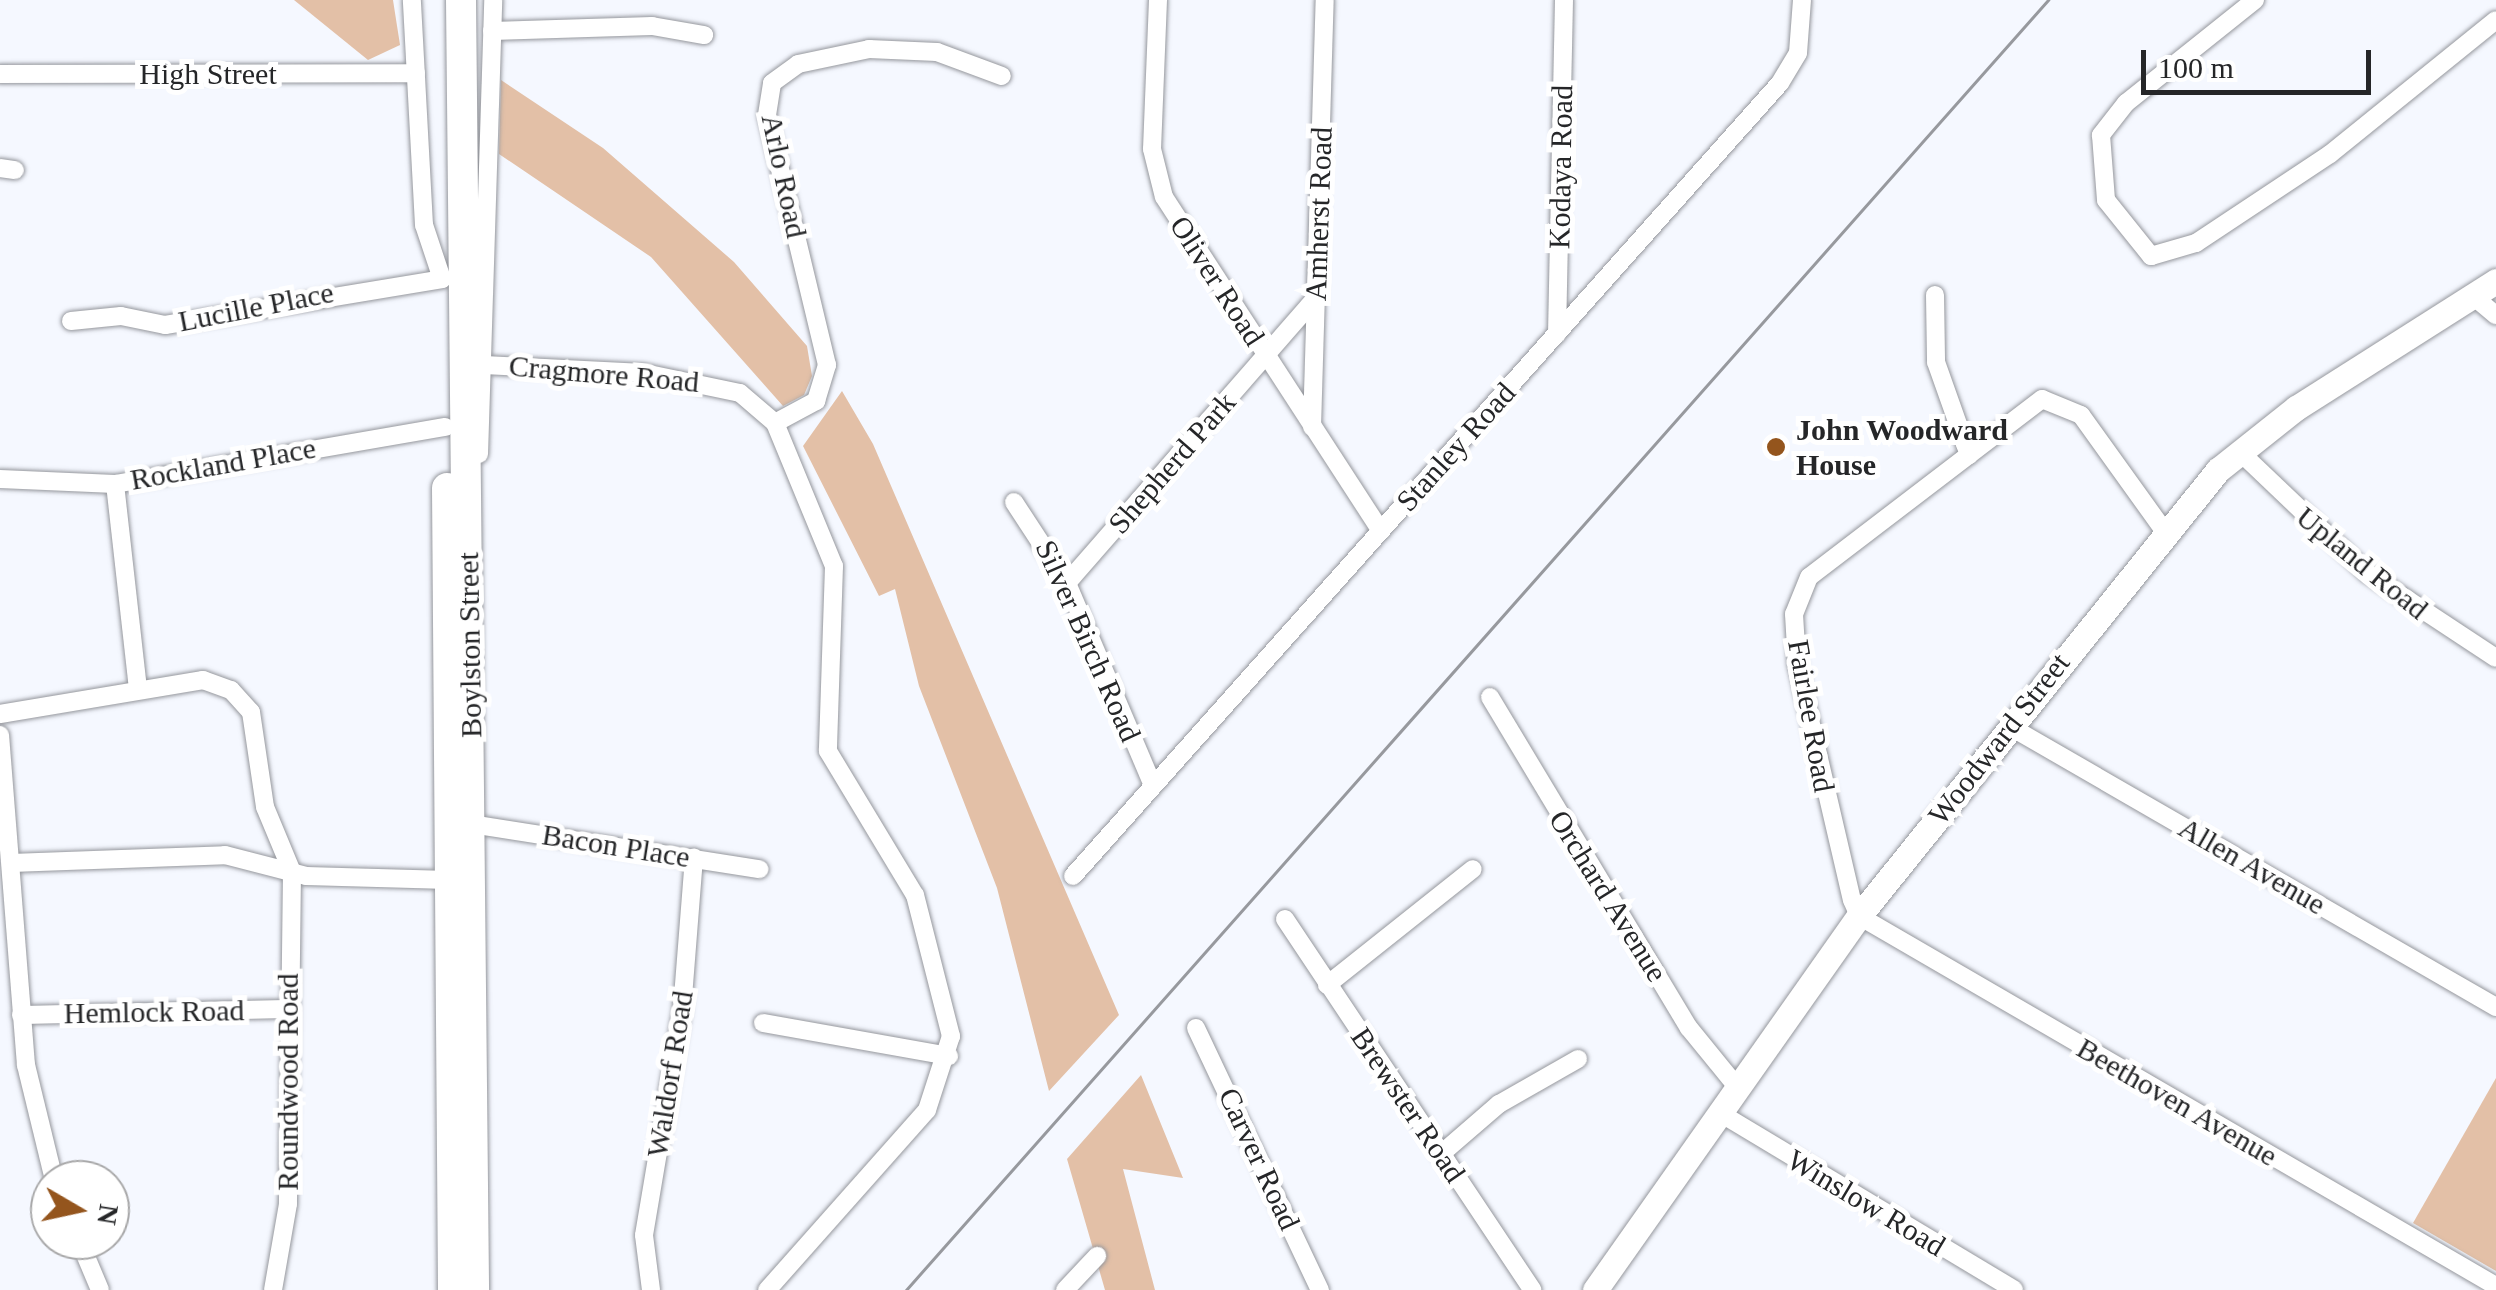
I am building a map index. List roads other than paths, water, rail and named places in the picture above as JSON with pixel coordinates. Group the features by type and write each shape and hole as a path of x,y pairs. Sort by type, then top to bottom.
{"highway":[{"name":"Boylston Street","path":"441,0 453,1290"},
{"name":"Boylston Street","path":"461,0 474,1290"}],"street":[{"path":"412,0 424,224 442,279"},
{"path":"469,568 484,364 493,0"},
{"name":"Oliver Road","path":"1158,0 1156,174 1265,356 1380,531"},
{"name":"Amherst Road","path":"1312,427 1325,0"},
{"name":"Kodaya Road","path":"1557,334 1564,0"},
{"name":"Stanley Road","path":"1073,876 1792,68 1802,0"},
{"path":"2255,0 2126,103 2101,135 2106,200 2151,256 2196,243 2330,154 2496,20"},
{"path":"492,32 652,26 704,35"},
{"name":"Arlo Road","path":"775,422 816,401 826,365 767,115 772,83 798,64 868,49 937,52 1002,76"},
{"name":"High Street","path":"0,74 416,73"},
{"name":"Lucille Place","path":"71,321 121,316 165,325 442,279"},
{"name":"Woodward Street","path":"1595,1290 1859,916 2165,532 2240,452 2496,282"},
{"path":"1935,295 1936,362 1970,455"},
{"path":"2473,296 2496,315"},
{"name":"Shepherd Park","path":"1067,583 1316,298"},
{"name":"Cragmore Road","path":"484,364 713,383 775,422"},
{"name":"Fairlee Road","path":"1859,916 1822,777 1794,614 1824,562 1970,455 2026,407 2059,400 2080,415 2165,532"},
{"path":"767,1290 927,1110 949,1056 950,1017 924,919 828,751 838,584 775,422"},
{"name":"Rockland Place","path":"0,479 115,484 445,427"},
{"name":"Upland Road","path":"2240,452 2367,573 2496,658"},
{"path":"115,484 138,688"},
{"name":"Silver Birch Road","path":"1014,502 1067,583 1153,786"},
{"path":"0,714 204,680 243,700 265,807 292,872"},
{"name":"Orchard Avenue","path":"1490,697 1690,1028 1738,1088"},
{"name":"Allen Avenue","path":"2009,726 2496,1007"},
{"path":"0,736 21,1015 34,1118 48,1160"},
{"name":"Bacon Place","path":"472,824 760,869"},
{"path":"11,864 224,855 292,872 449,880"},
{"name":"Waldorf Road","path":"651,1290 644,1234 682,1010 694,857"},
{"path":"1328,984 1473,868"},
{"name":"Roundwood Road","path":"273,1290 288,1204 287,1009 292,872"},
{"name":"Beethoven Avenue","path":"1859,916 2496,1286"},
{"name":"Brewster Road","path":"1284,919 1532,1290"},
{"name":"Hemlock Road","path":"21,1015 287,1009"},
{"path":"762,1024 949,1056"},
{"name":"Carver Road","path":"1196,1028 1320,1290"},
{"path":"1441,1154 1499,1104 1578,1059"},
{"name":"Winslow Road","path":"1720,1113 2014,1290"},
{"path":"1065,1290 1097,1256"},
{"path":"87,1260 100,1290"}],"tram line":[{"path":"906,1290 2048,0"}],"place":[{"name":"John Woodward House","path":"1776,447"}]}
